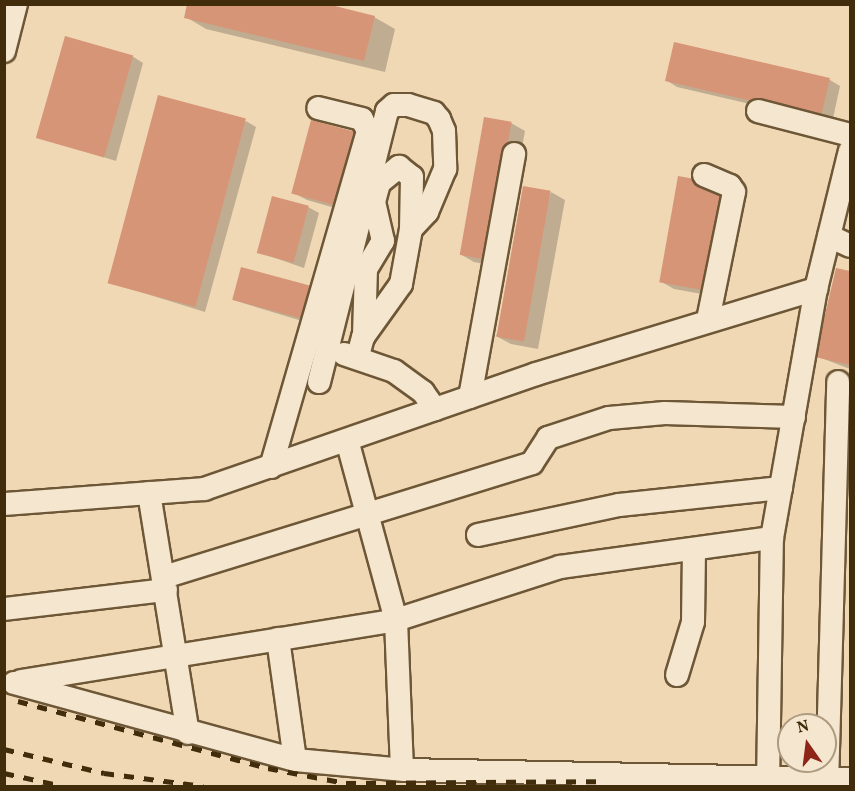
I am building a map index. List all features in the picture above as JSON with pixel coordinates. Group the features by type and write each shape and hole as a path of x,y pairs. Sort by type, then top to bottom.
{"street":[{"path":"4,51 11,15"},
{"path":"319,382 387,111 394,105 408,105 434,112 444,131 444,169 439,191 428,212 411,229"},
{"path":"271,467 368,131 362,119 318,108"},
{"path":"758,111 850,135"},
{"path":"768,782 772,538 816,289 850,151"},
{"path":"470,396 514,154"},
{"path":"399,167 412,177 411,229 400,284 361,347 366,269 383,241 374,202 379,183 399,167"},
{"path":"704,175 730,186 734,192 708,320"},
{"path":"830,236 850,246"},
{"path":"4,504 204,489 470,396 708,320 816,289"},
{"path":"327,351 361,347 423,392 435,409"},
{"path":"800,383 844,382 827,782"},
{"path":"4,609 165,583 366,513 532,463 548,438 609,418 665,413 794,417"},
{"path":"347,440 396,620 409,775"},
{"path":"478,535 619,505 781,488"},
{"path":"149,493 178,656 188,733"},
{"path":"772,538 560,567 396,620 14,682 188,733 295,760 409,775 768,782 827,782 850,779"},
{"path":"677,675 693,622 694,549"},
{"path":"278,639 295,760"}],"building":[{"path":"187,4 327,4 375,16 364,61 184,18"},
{"path":"65,36 133,56 104,157 36,138"},
{"path":"674,42 830,78 821,117 665,81"},
{"path":"158,95 246,119 195,307 108,283"},
{"path":"484,117 512,122 487,260 460,255"},
{"path":"311,120 362,134 343,207 291,193"},
{"path":"678,176 724,184 706,291 659,282"},
{"path":"523,186 551,191 524,342 496,337"},
{"path":"272,196 309,206 293,263 257,253"},
{"path":"241,267 312,286 303,319 232,300"},
{"path":"836,268 850,271 850,365 815,357"}],"railway":[{"path":"18,701 268,768 346,783 603,781"},
{"path":"4,749 104,773 203,786"},
{"path":"4,773 63,786"}]}
